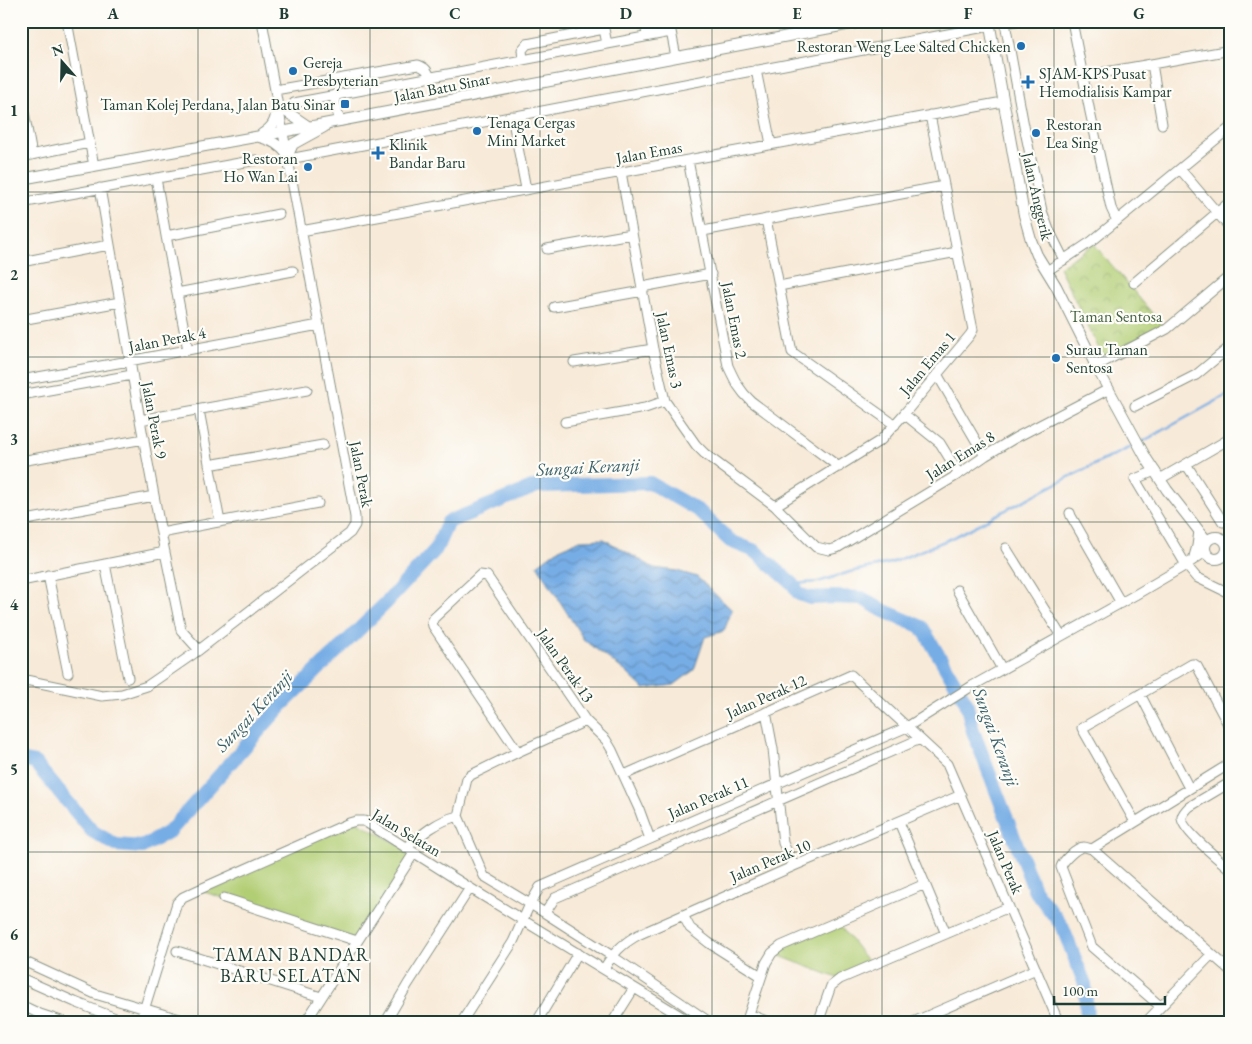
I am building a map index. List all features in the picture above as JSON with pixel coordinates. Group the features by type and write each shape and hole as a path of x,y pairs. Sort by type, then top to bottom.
{"street":[{"path":"67,21 94,166"},
{"name":"Jalan Perak","path":"21,679 102,696 122,694 147,686 199,650 350,532 355,524 302,231 274,90 263,21"},
{"path":"645,21 647,36"},
{"path":"668,21 676,57"},
{"name":"Jalan Batu Sinar","path":"21,179 258,137 867,21"},
{"path":"1016,21 1005,23 1024,126 1042,211 1048,230 1064,260"},
{"path":"1072,21 1111,208 1116,221"},
{"path":"288,157 756,70 989,24"},
{"name":"Jalan Anggerik","path":"989,24 1025,220 1037,255 1056,286 1096,366 1146,458 1167,490 1207,541"},
{"path":"523,60 522,48 527,44 604,29 607,44"},
{"name":"Jalan Batu Sinar","path":"274,90 418,65 427,69 430,77 671,32"},
{"path":"1083,76 1231,50"},
{"path":"1152,64 1162,124"},
{"path":"756,70 771,144"},
{"path":"294,103 430,77"},
{"path":"288,157 293,144 337,122 338,115 334,95"},
{"path":"21,96 32,155"},
{"name":"Jalan Emas","path":"302,231 1002,102"},
{"path":"258,137 273,126 278,106 309,127"},
{"name":"Jalan Emas 1","path":"775,506 881,440 895,426 973,330 930,115"},
{"path":"512,116 526,189"},
{"path":"1007,129 1024,126"},
{"path":"1047,271 1092,241 1231,127"},
{"path":"258,137 276,143 288,157"},
{"path":"21,157 89,143"},
{"path":"21,203 256,160"},
{"name":"Jalan Emas 2","path":"688,160 728,366 741,392 839,467"},
{"path":"1180,169 1231,229"},
{"name":"Jalan Emas 3","path":"620,172 653,349 665,401 696,445 705,454 775,506 816,547 829,550"},
{"path":"156,178 188,350"},
{"path":"703,231 944,186"},
{"name":"Jalan Perak 9","path":"100,188 129,361 165,552 182,630 199,650"},
{"path":"1134,283 1231,201"},
{"path":"166,236 279,214"},
{"path":"766,219 792,352 895,426"},
{"path":"547,249 631,234"},
{"path":"21,262 109,245"},
{"path":"779,286 957,252"},
{"path":"177,293 292,271"},
{"path":"554,308 711,274"},
{"path":"1096,366 1167,329 1231,275"},
{"path":"21,320 120,302"},
{"name":"Jalan Perak 4","path":"21,380 319,325"},
{"path":"1135,406 1196,375 1231,346"},
{"path":"574,362 653,349"},
{"path":"937,374 985,456"},
{"name":"Jalan Perak 4","path":"21,395 132,375"},
{"path":"140,420 307,390"},
{"name":"Jalan Emas 8","path":"829,550 836,548 959,474 1015,438 1109,390"},
{"path":"565,422 645,408 665,401"},
{"path":"199,410 220,522"},
{"path":"904,414 940,443 959,474"},
{"path":"1231,438 1186,464 1157,475 1135,479 1189,562 1196,576 1231,594"},
{"path":"21,461 144,439"},
{"path":"209,465 323,445"},
{"path":"1186,464 1222,522"},
{"path":"21,521 154,496"},
{"path":"161,533 318,503"},
{"path":"1070,513 1121,602"},
{"path":"1189,562 1197,546 1199,531"},
{"path":"1217,537 1224,540 1228,548 1221,558 1213,559 1205,552 1207,541 1217,537"},
{"path":"1006,548 1061,636"},
{"path":"21,581 165,552"},
{"name":"Jalan Perak 11","path":"461,1023 512,942 540,887 907,728 972,686 1205,552"},
{"path":"105,564 128,678"},
{"path":"48,575 68,673"},
{"name":"Jalan Perak 13","path":"518,752 432,622 434,618 480,576 484,575 487,576 586,721 606,740 624,774 650,839"},
{"path":"956,590 1002,669"},
{"path":"1135,822 1082,728 1194,664 1197,666 1231,730"},
{"name":"Jalan Perak 12","path":"624,774 851,675 907,728"},
{"path":"1140,694 1189,788"},
{"path":"766,712 773,749 783,843 794,866"},
{"path":"586,721 471,775 467,779 458,816 484,876 546,913 711,1023"},
{"name":"Jalan Perak","path":"907,728 947,764 1059,1023"},
{"name":"Jalan Perak 11","path":"546,913 556,898 920,739"},
{"path":"1092,849 1231,763"},
{"path":"1231,782 1185,810 1182,816 1186,827 1194,836 1231,870"},
{"name":"Jalan Perak 10","path":"604,969 612,956 626,942 638,935 961,795"},
{"path":"305,1023 410,851 427,830 458,816"},
{"name":"Jalan Selatan","path":"140,1023 173,911 183,897 349,822 364,821 688,1022"},
{"path":"899,822 946,934"},
{"path":"1160,1006 1092,947 1061,867 1062,863 1078,848 1092,849 1231,971"},
{"path":"771,1023 748,1019 766,962 772,953 781,946 925,884"},
{"path":"385,1023 470,888"},
{"path":"224,898 357,940"},
{"path":"818,1023 831,986 840,979 1009,907"},
{"path":"683,915 690,928 709,943 761,976"},
{"path":"177,951 321,997"},
{"path":"536,1023 578,953"},
{"path":"1145,1023 1212,954"},
{"path":"21,960 95,994 193,1023"},
{"path":"911,1023 1036,969"},
{"path":"21,978 128,1023"},
{"path":"612,1023 634,988"},
{"path":"21,1005 67,1023"}],"green space":[{"name":"Taman Sentosa","path":"1094,244 1162,325 1103,357 1059,267"},
{"path":"356,821 414,853 357,941 198,890"},
{"path":"837,922 871,966 840,979 772,953"}],"water":[{"path":"604,539 654,568 677,571 697,577 732,610 724,631 705,637 694,670 674,685 644,689 625,671 584,640 537,565 557,550 580,540"}],"waterway":[{"path":"1140,443 1231,393"},
{"path":"793,584 818,582 850,572 891,563 952,538 1135,445"},
{"name":"Sungai Keranji","path":"21,760 35,763 92,831 116,845 142,847 170,831 281,706 387,602 436,549 448,522 537,486 650,483 699,511 730,541 755,551 793,584 799,594 810,598 862,598 882,610 922,627 966,702 973,731 1034,889 1062,926 1085,984 1087,1019 1090,1023"}],"place":[{"name":"Restoran Weng Lee Salted Chicken","path":"1021,46"},
{"name":"Gereja Presbyterian","path":"293,71"},
{"name":"SJAM-KPS Pusat Hemodialisis Kampar","path":"1028,82"},
{"name":"Taman Kolej Perdana, Jalan Batu Sinar","path":"345,104"},
{"name":"Tenaga Cergas Mini Market","path":"477,131"},
{"name":"Restoran Lea Sing","path":"1036,133"},
{"name":"Klinik Bandar Baru","path":"378,153"},
{"name":"Restoran Ho Wan Lai","path":"308,167"},
{"name":"Surau Taman Sentosa","path":"1056,358"}],"district":[{"name":"TAMAN BANDAR BARU SELATAN","path":"291,965"}]}
